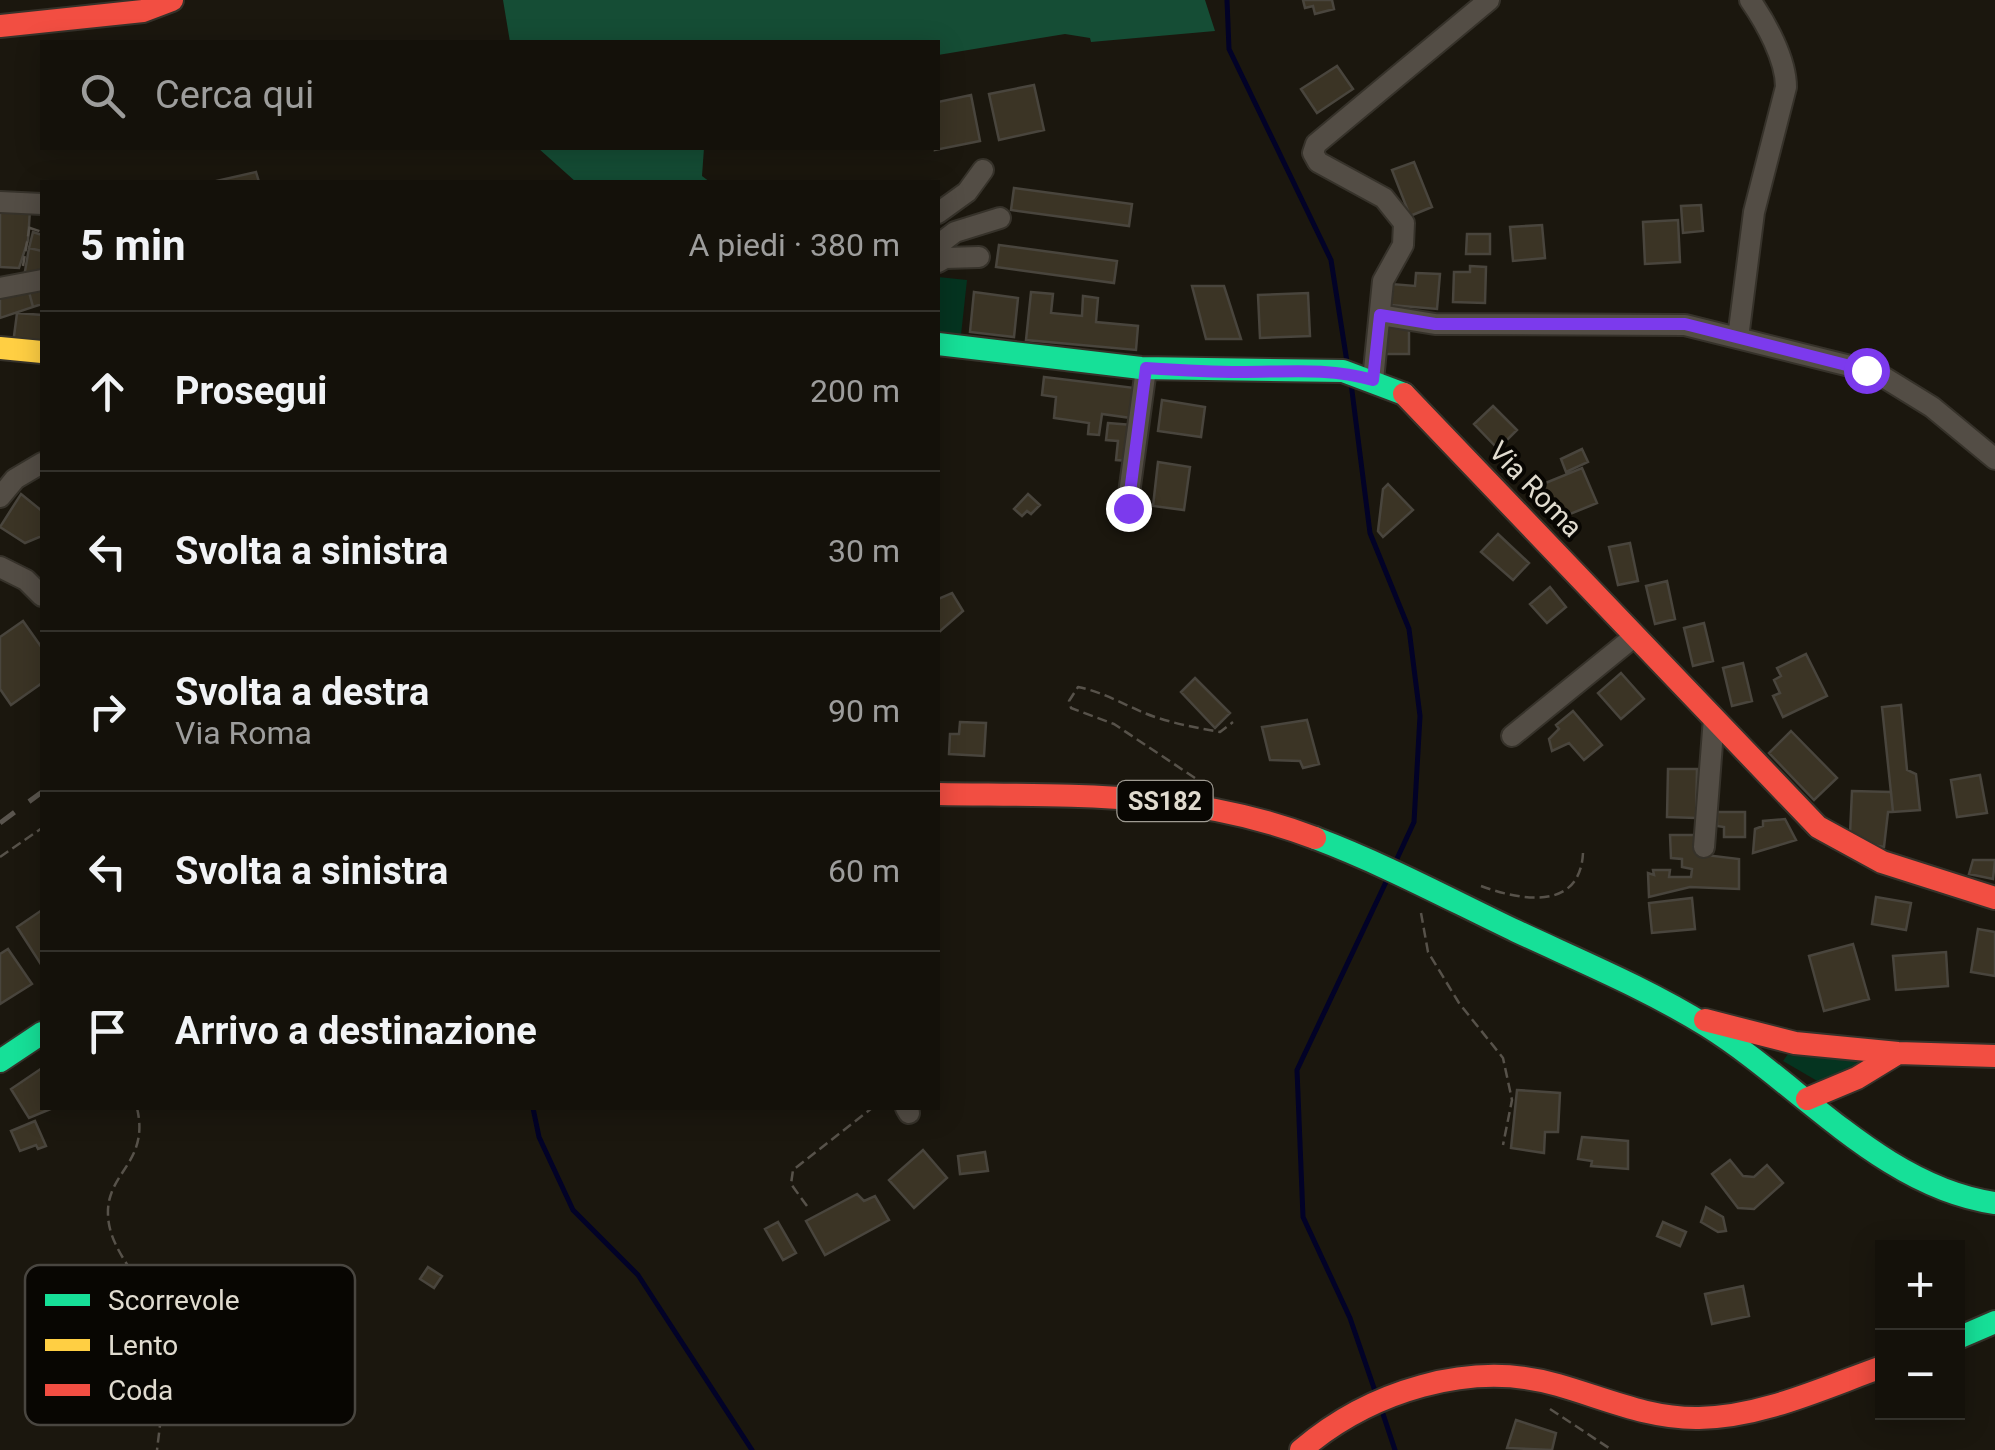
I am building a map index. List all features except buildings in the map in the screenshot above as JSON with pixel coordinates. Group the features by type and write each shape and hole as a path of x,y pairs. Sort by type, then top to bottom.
{"main road":[{"path":"0,26 143,11 172,0"},
{"path":"940,344 1146,368 1359,376"},
{"path":"0,348 40,352"},
{"name":"Via Roma","path":"1359,376 1405,395 1818,827 1857,853 1894,870 1995,898"},
{"name":"SS182","path":"940,794 1145,799 1217,808 1303,832 1691,1016 1923,1185 1972,1202 1995,1203"},
{"path":"1691,1016 1796,1043 1898,1053 1995,1056"},
{"path":"0,1062 40,1034"},
{"path":"1765,1068 1796,1043"},
{"path":"1807,1099 1857,1078 1898,1053"},
{"path":"1857,1078 1850,1100 1851,1120 1862,1144"},
{"path":"1965,1335 1995,1322"},
{"path":"1301,1450 1336,1425 1396,1393 1461,1378 1533,1378 1648,1412 1696,1418 1758,1412 1875,1370"}],"street":[{"path":"1359,376 1380,315 1382,281 1403,244 1404,223 1384,198 1318,162 1313,152 1316,144 1489,0"},
{"path":"1738,338 1754,212 1786,86 1786,74 1750,0"},
{"path":"940,212 967,192 984,170"},
{"path":"0,202 38,203"},
{"path":"940,243 955,232 1000,218"},
{"path":"940,261 979,256"},
{"path":"0,288 40,280"},
{"path":"1380,315 1435,324 1685,324 1850,366 1894,383 1932,407 1995,460"},
{"path":"1128,508 1146,368"},
{"path":"0,497 14,479 40,464"},
{"path":"0,567 26,580 40,594"},
{"path":"1512,736 1635,636"},
{"path":"1704,848 1714,718"}],"path":[{"path":"22,270 38,203"},
{"path":"30,228 40,231"},
{"path":"1202,782 1114,724 1079,714 1068,701 1078,687 1189,726 1220,732 1234,722"},
{"path":"0,857 40,829"},
{"path":"1482,886 1540,898 1564,894 1578,880 1584,853"},
{"path":"1428,888 1420,914 1428,952 1459,1003 1503,1058 1512,1100 1503,1145"},
{"path":"129,1265 110,1230 108,1213 110,1198 137,1151 141,1136 136,1110"},
{"path":"808,1206 790,1184 793,1170 869,1110"},
{"path":"1545,1406 1612,1450"},
{"path":"157,1450 159,1425"}],"green space":[{"path":"503,0 1205,0 1215,31 1091,42 1090,38 1065,34 940,55 940,40 510,40"},
{"path":"540,150 704,150 702,176 707,180 574,180"},
{"path":"940,277 967,280 961,335 940,331"},
{"path":"1788,1054 1873,1057 1819,1082 1783,1061"}],"waterway":[{"path":"1227,0 1229,49 1331,260 1347,362"},
{"path":"1351,383 1370,533 1409,629 1420,716 1414,822 1395,863"},
{"path":"1375,1391 1350,1318 1303,1217 1297,1070 1386,882"},
{"path":"533,1110 539,1137 573,1210 638,1275 752,1450"},
{"path":"1382,1411 1395,1450"}],"railway":[{"path":"0,823 40,793"}],"traffic: fast":[{"path":"940,344 1141,368 1343,371 1404,394"},
{"path":"1315,838 1391,870 1660,999 1741,1050 1879,1155 1954,1193 1995,1203"},
{"path":"0,1061 40,1034"},
{"path":"1965,1335 1995,1322"}],"traffic: slow":[{"path":"0,348 40,352"}],"traffic: jam":[{"path":"0,26 143,11 172,0"},
{"path":"1404,394 1818,827 1882,862 1995,898"},
{"path":"940,794 1082,796 1176,804 1268,822 1315,838"},
{"path":"1705,1020 1795,1043 1898,1053 1995,1056"},
{"path":"1807,1099 1857,1078 1898,1053"},
{"path":"1301,1450 1328,1429 1389,1397 1456,1379 1524,1378 1645,1411 1699,1418 1769,1407 1875,1370"}],"route":[{"path":"1128,508 1146,368 1342,371 1373,380 1380,315 1435,324 1685,324 1866,370"}]}
